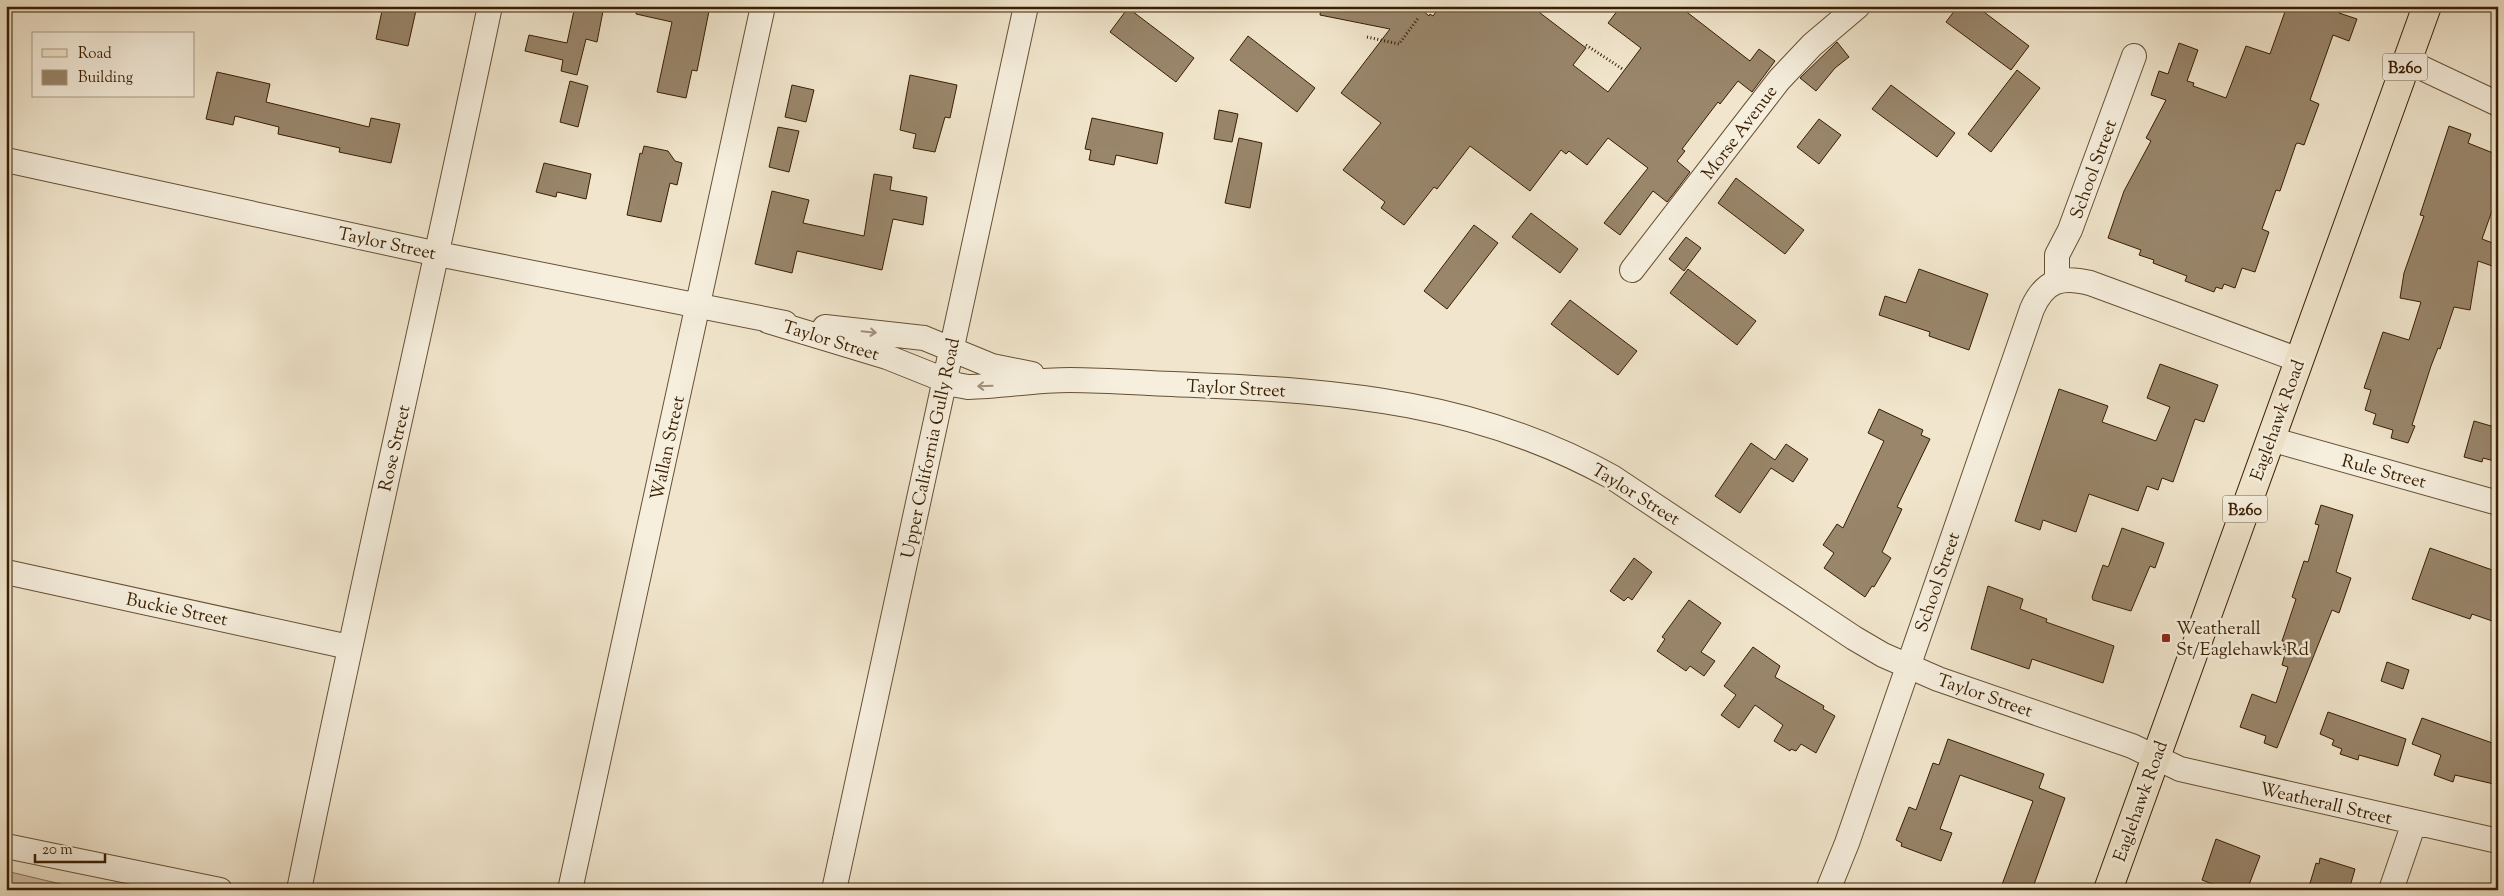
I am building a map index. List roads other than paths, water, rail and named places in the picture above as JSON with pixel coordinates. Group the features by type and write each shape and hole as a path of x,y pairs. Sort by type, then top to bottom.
{"main road":[{"name":"Eaglehawk Road","path":"2108,890 2427,6"}],"street":[{"name":"Rose Street","path":"299,890 349,647 438,254 490,6"},
{"name":"Wallan Street","path":"570,890 762,6"},
{"name":"Upper California Gully Road","path":"834,890 1026,6"},
{"path":"1828,32 1829,6"},
{"name":"Morse Avenue","path":"1632,270 1778,80 1812,45 1858,6"},
{"name":"School Street","path":"1828,890 1847,843 2032,309 2044,289 2057,281 2057,255 2070,230 2134,56"},
{"path":"2407,61 2498,104"},
{"name":"Taylor Street","path":"6,160 438,254 768,321 924,338 1003,369 1068,380"},
{"path":"2057,281 2072,280 2090,283 2299,360"},
{"name":"Taylor Street","path":"768,321 887,357 919,368 944,380 968,386 1068,380 1247,387 1357,396 1472,419 1527,436 1571,454 1612,477 1854,638 1908,667 2132,746 2156,758"},
{"name":"Rule Street","path":"2270,439 2498,503"},
{"name":"Buckie Street","path":"6,572 349,647"},
{"name":"Weatherall Street","path":"2156,758 2180,769 2205,776 2498,841"},
{"path":"2391,890 2414,823"},
{"path":"6,846 220,890"}],"place":[{"name":"Weatherall St/Eaglehawk Rd","path":"2166,638"}]}
